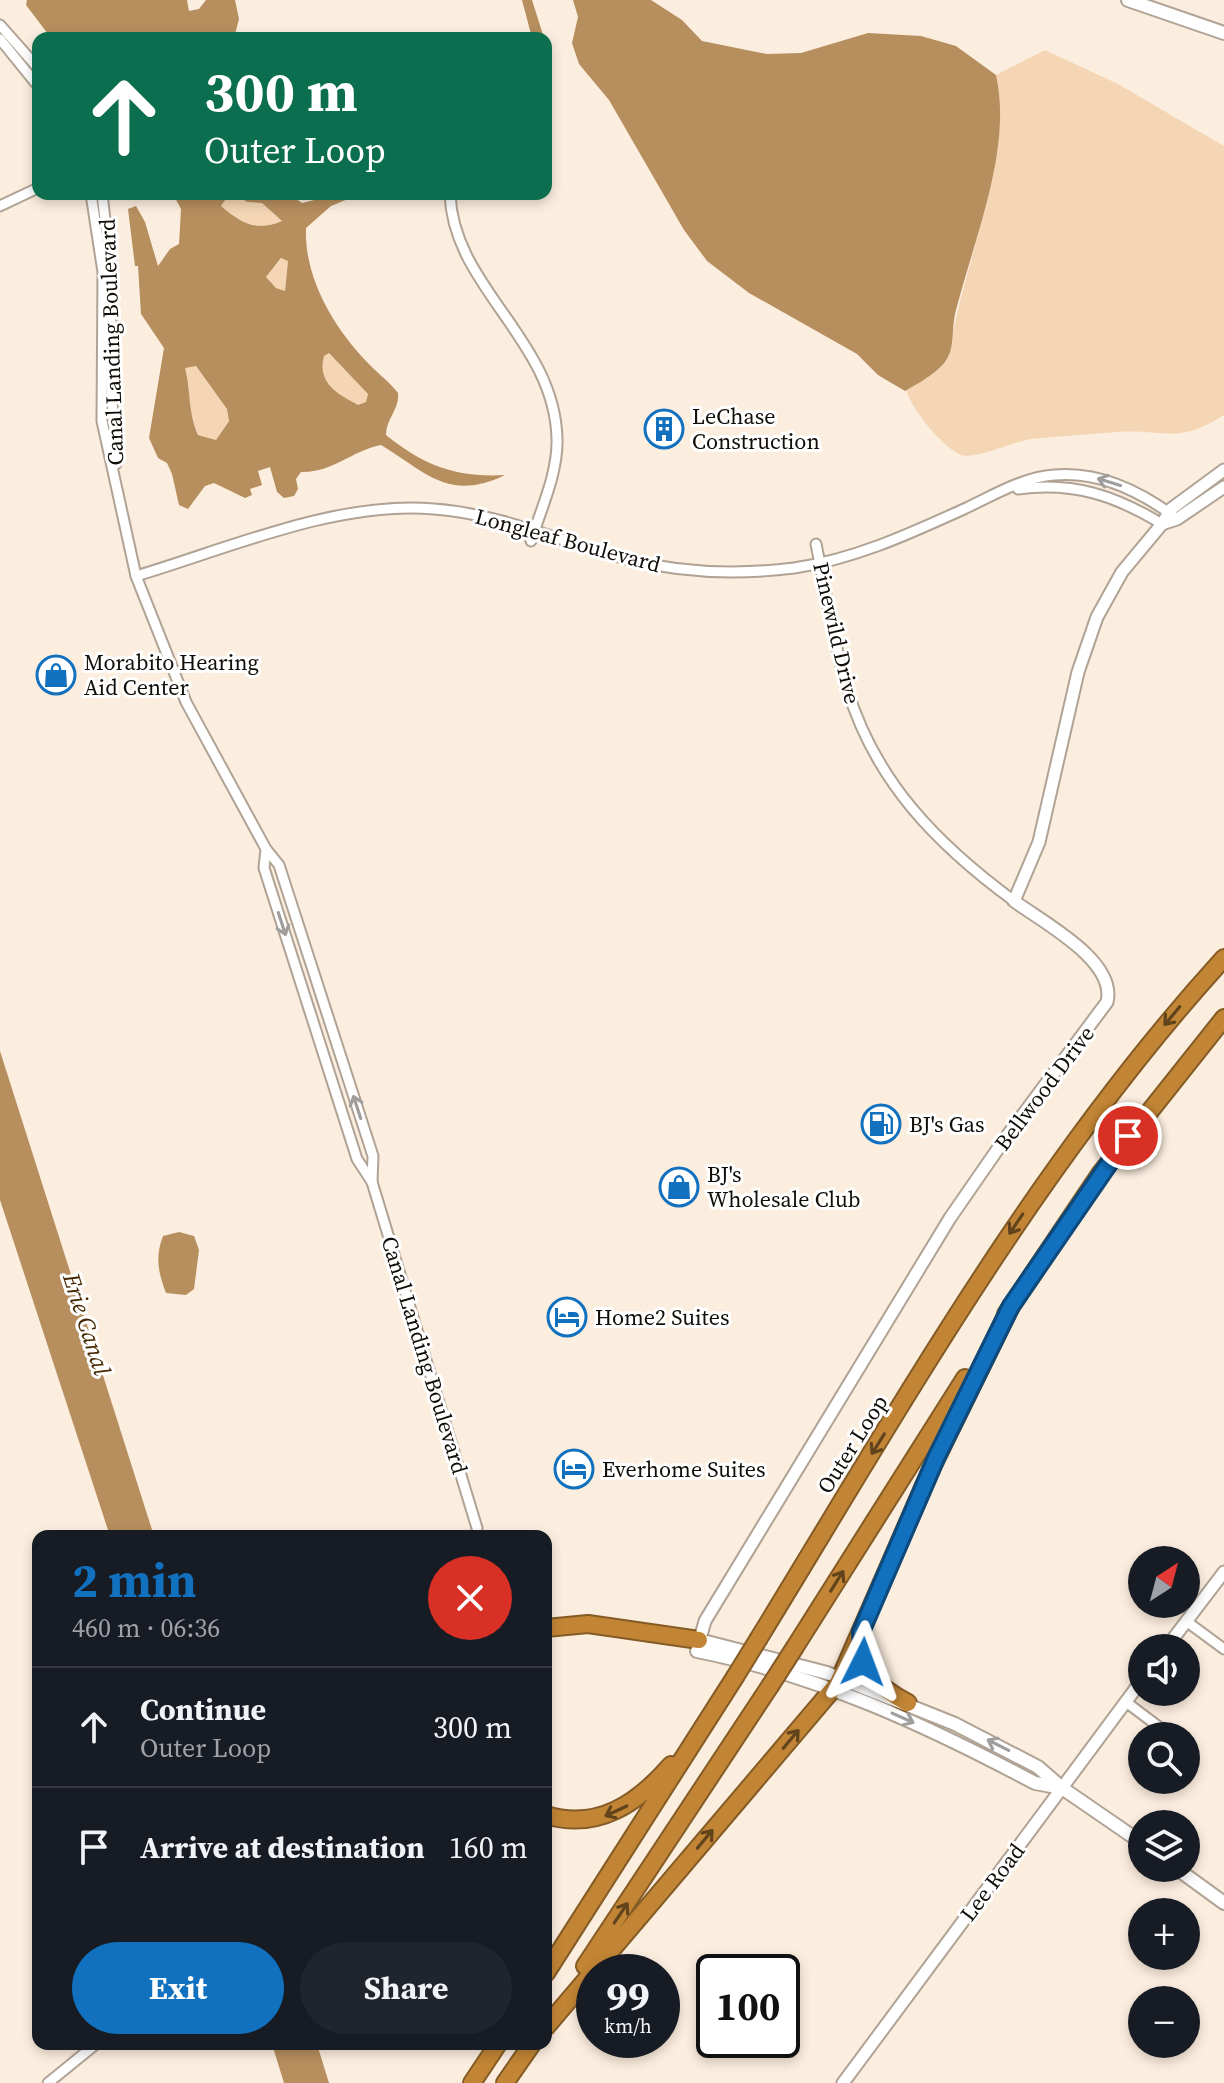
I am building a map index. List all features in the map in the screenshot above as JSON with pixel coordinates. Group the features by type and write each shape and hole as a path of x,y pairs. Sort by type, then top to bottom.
{"highway":[{"name":"Outer Loop","path":"552,1964 710,1717 1033,1199 1127,1072 1224,958"},
{"path":"552,2016 693,1808 1011,1306 1118,1149 1224,1018"},
{"path":"552,2018 838,1683 937,1456 1011,1306"},
{"path":"552,1627 588,1624 698,1645"},
{"path":"552,1636 589,1632 698,1645"},
{"path":"861,1632 860,1650 867,1670 886,1690 908,1703"},
{"path":"552,1816 589,1819 627,1806 655,1783 710,1717"},
{"path":"469,2083 483,2050"},
{"path":"469,2083 494,2050"},
{"path":"505,2083 528,2050"}],"main road":[{"path":"1128,0 1224,33"},
{"path":"698,1645 908,1703 1026,1759 1128,1833"},
{"path":"838,1683 1035,1783 1062,1788"},
{"path":"1195,1882 1224,1903"}],"street":[{"path":"0,25 32,61"},
{"path":"0,39 32,79"},
{"path":"0,206 32,191"},
{"name":"Canal Landing Boulevard","path":"92,200 103,272 102,421 136,576 162,650 198,728 266,849 279,865 373,1156 372,1182"},
{"name":"Canal Landing Boulevard","path":"103,200 110,246 111,384 117,491"},
{"path":"451,200 452,217 467,256 535,356 550,394 558,438 556,460 531,541"},
{"path":"1173,516 1189,492 1224,470"},
{"name":"Longleaf Boulevard","path":"136,576 341,516 385,510 444,510 484,515 535,528 616,556 680,569 749,572 820,563 885,544 1041,477 1079,475 1123,486 1173,516"},
{"name":"Longleaf Boulevard","path":"995,495 1033,487 1080,489 1123,502 1162,524"},
{"path":"1014,901 1041,835 1078,672 1092,628 1122,572 1162,524 1224,487"},
{"name":"Pinewild Drive","path":"816,544 847,689 879,763 906,803 934,836 1014,901"},
{"name":"Canal Landing Boulevard","path":"266,849 264,868 357,1159 372,1182 477,1528"},
{"name":"Bellwood Drive","path":"698,1645 705,1621 950,1218 1107,1002 1109,985 1100,967 1014,901"},
{"path":"1176,1634 1224,1572"},
{"path":"1186,1621 1224,1649"},
{"name":"Lee Road","path":"843,2083 1128,1699"},
{"path":"1126,1702 1152,1722"},
{"path":"48,2083 89,2050"}],"shaded area":[{"path":"27,0 187,0 189,11 199,9 206,0 235,0 239,19 236,32 46,32 26,5"},
{"path":"522,0 532,0 542,32 530,32"},
{"path":"573,0 651,0 682,20 702,41 767,54 801,53 868,33 921,36 956,46 996,75 1000,104 995,164 955,314 950,353 945,362 905,391 878,375 857,354 749,293 707,261 684,230 609,100 579,64 572,43 578,17"},
{"path":"1045,50 1118,84 1224,146 1224,415 1182,433 1118,432 1043,438 1024,440 975,455 961,455 926,424 911,402 906,385 949,356 992,178 1000,108 996,75"},
{"path":"176,200 225,200 221,206 235,217 249,224 264,226 282,221 262,203 244,200 298,200 302,203 346,200 331,206 306,228 310,265 323,300 343,333 398,393 386,435 413,454 441,467 471,474 505,475 485,483 453,485 426,474 381,445 322,469 301,472 296,479 298,489 294,496 284,498 277,492 270,467 258,471 262,485 250,489 252,495 245,498 214,483 205,486 188,509 179,505 172,474 167,463 158,458 149,438 164,348 141,314 138,266 135,266 128,209 136,206 145,222 158,266 170,249 179,244 181,209","holes":["281,258 288,261 285,291 276,288 266,277","329,353 368,394 366,402 358,405 330,386 323,374 324,356","196,366 227,409 229,421 216,440 198,435 193,418 185,368"]},
{"path":"225,200 262,203 282,221 257,226 243,221 221,206"},
{"path":"282,258 288,261 285,291 276,288 266,277"},
{"path":"329,353 368,394 367,402 358,406 330,387 323,374 324,356"},
{"path":"196,366 227,409 229,420 216,440 198,435 195,426 184,367"},
{"path":"0,1051 152,1530 108,1530 0,1200"},
{"path":"179,1232 194,1236 199,1250 194,1289 186,1295 166,1293 158,1264 163,1236"},
{"path":"274,2050 319,2050 329,2083 284,2083"}],"place":[{"name":"LeChase Construction","path":"664,429"},
{"name":"Morabito Hearing Aid Center","path":"56,675"},
{"name":"BJ's Gas","path":"881,1124"},
{"name":"BJ's Wholesale Club","path":"679,1187"},
{"name":"Home2 Suites","path":"567,1317"},
{"name":"Everhome Suites","path":"574,1469"}],"route":[{"path":"863,1662 859,1646 861,1632 937,1456 1011,1306 1128,1136"}],"water label":[{"name":"Erie Canal","path":"87,1324"}]}
